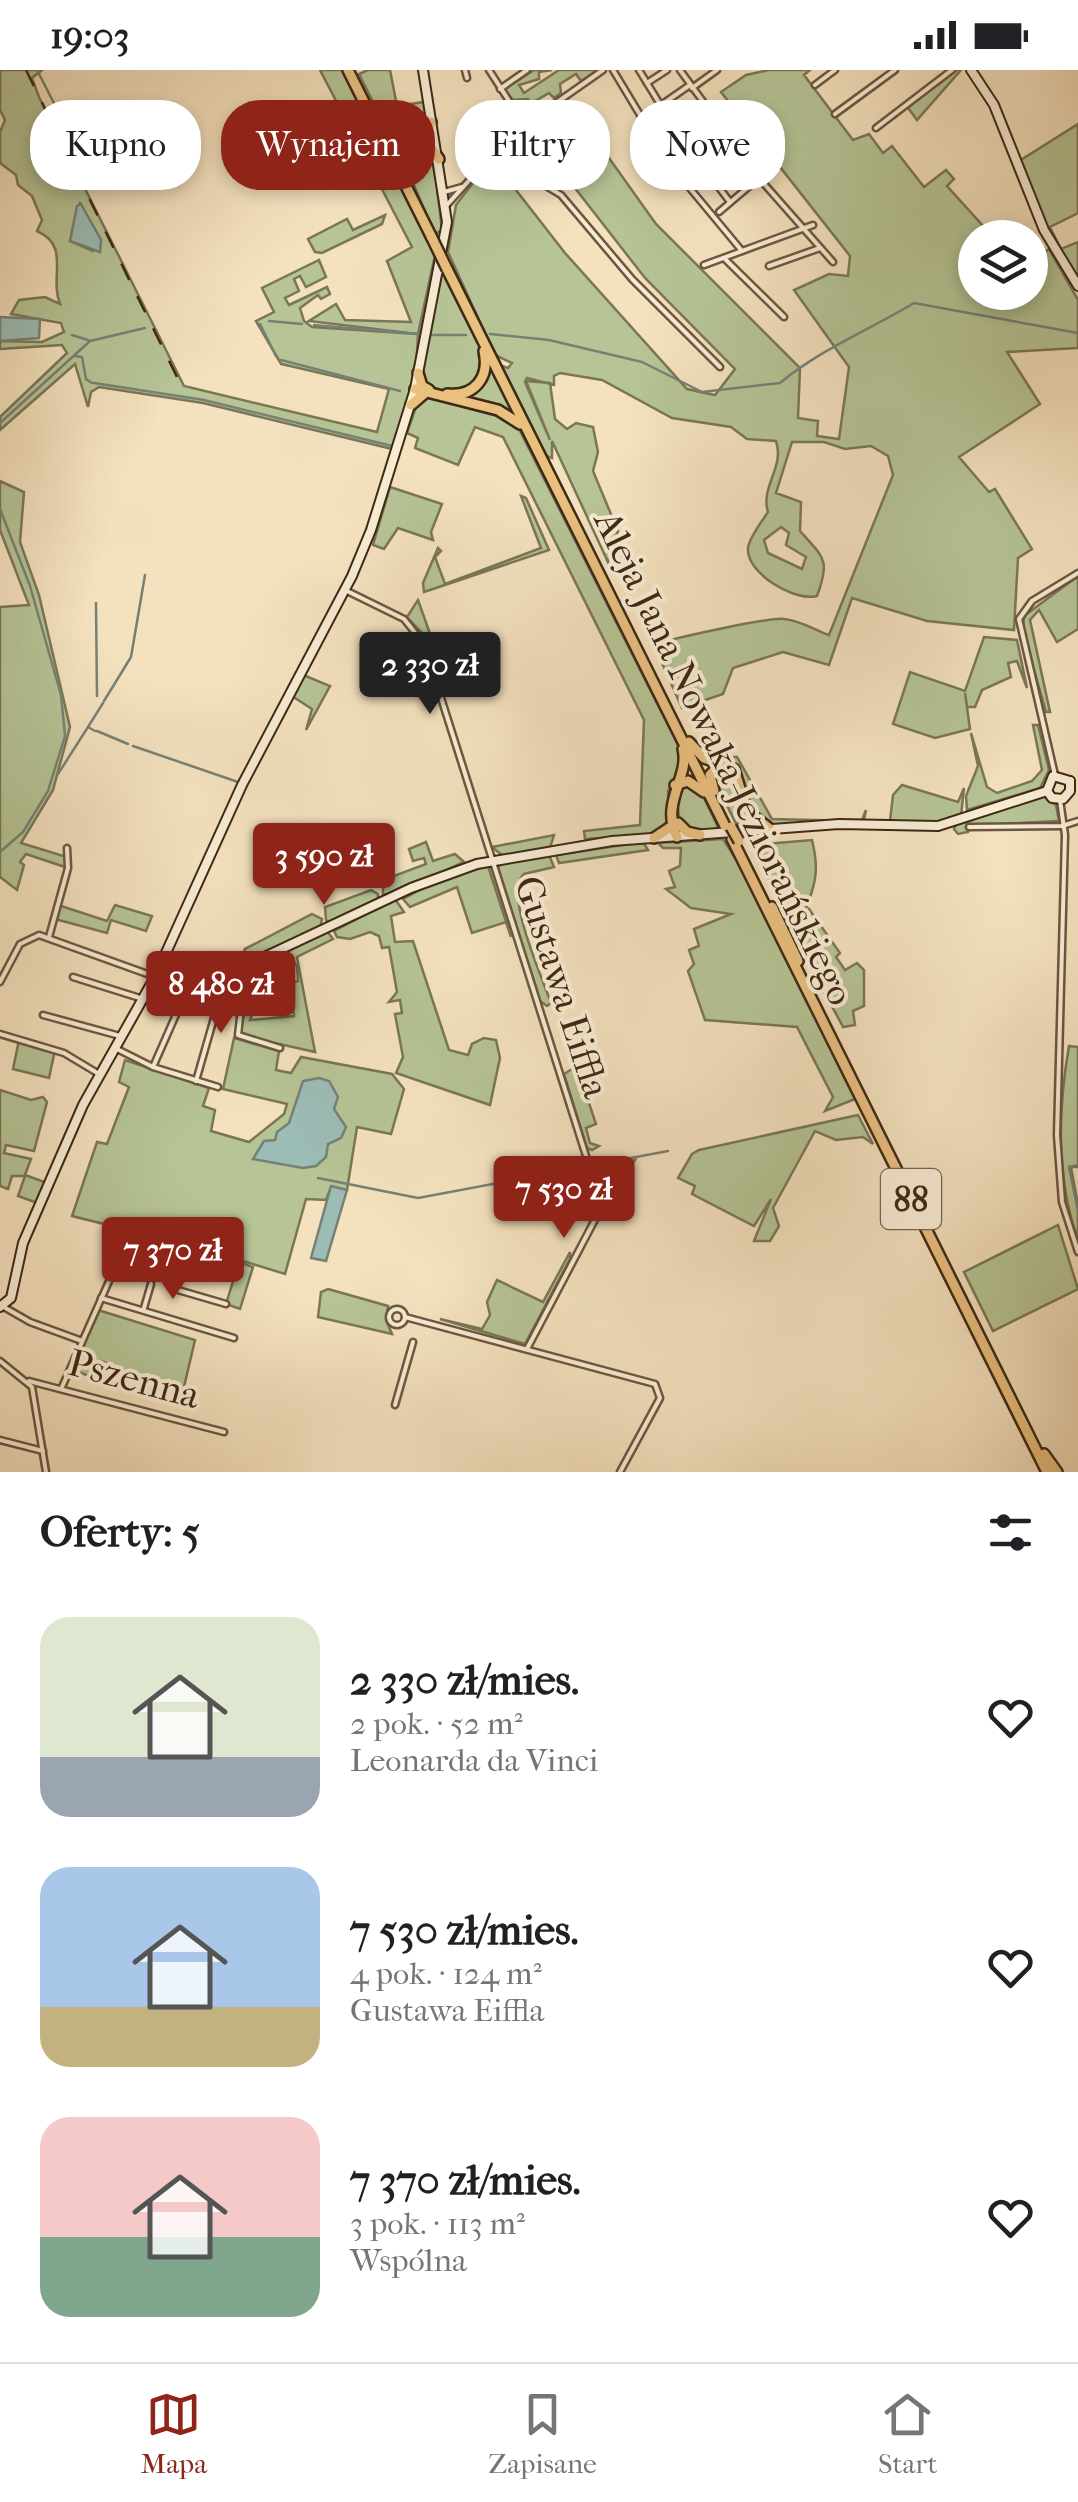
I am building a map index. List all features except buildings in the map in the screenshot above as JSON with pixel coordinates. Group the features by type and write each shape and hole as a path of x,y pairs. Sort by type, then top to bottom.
{"main road":[{"path":"351,70 367,100"},
{"name":"Aleja Jana Nowaka-Jeziorańskiego","path":"351,70 1047,1472"},
{"path":"435,150 439,159"},
{"path":"412,190 432,238"},
{"path":"411,405 419,395 428,392 458,395 478,385 486,362 478,331"},
{"path":"418,373 428,392"},
{"path":"415,389 508,414 532,439"},
{"path":"627,630 693,748 736,772 750,820 770,830"},
{"path":"677,837 675,785 685,762 678,732"},
{"path":"721,764 710,778 732,833 750,820"},
{"path":"675,785 694,783 717,811"},
{"path":"675,820 687,832 700,835"},
{"path":"654,838 666,834 675,820"},
{"path":"1025,1428 1057,1472"}],"street":[{"path":"423,70 428,100"},
{"path":"464,70 467,78"},
{"path":"489,70 508,100"},
{"path":"500,88 526,70"},
{"path":"559,100 603,70"},
{"path":"613,70 669,163 742,251"},
{"path":"640,70 658,100"},
{"path":"648,83 667,70"},
{"path":"680,70 701,100"},
{"path":"669,100 717,70"},
{"path":"815,85 835,70"},
{"path":"836,114 895,70"},
{"path":"876,128 952,70"},
{"path":"971,70 994,105 1040,222 1078,286"},
{"path":"82,1341 17,1317 1,1306 12,1296 23,1243 99,1074 155,985 242,785 345,590 371,530 418,373 446,207 439,159"},
{"path":"442,178 455,192"},
{"path":"444,192 459,190"},
{"path":"553,190 632,279 720,366"},
{"path":"721,190 730,202"},
{"path":"719,212 744,190"},
{"path":"769,190 833,262"},
{"path":"446,207 455,192"},
{"path":"704,266 813,225"},
{"path":"769,266 820,248"},
{"path":"724,258 784,317"},
{"path":"1055,775 1020,619 1028,605 1078,573"},
{"name":"Gustawa Eiffla","path":"345,590 404,619 422,639 590,1166 599,1212 527,1349"},
{"path":"1055,775 1074,778 1070,793 1060,800"},
{"path":"1046,791 1047,782 1055,775"},
{"path":"1046,791 1060,800 1065,825 1057,1135 1061,1195 1078,1252"},
{"path":"770,830 846,824 931,827 1046,791"},
{"path":"969,827 1065,825 1078,821"},
{"path":"0,982 20,944 32,936 49,937 155,985 190,985 226,975 445,873 592,843 732,833"},
{"path":"49,937 68,868 66,848"},
{"path":"246,966 238,1035 280,1048"},
{"path":"196,1081 226,975"},
{"path":"73,977 143,999"},
{"path":"153,1067 190,985"},
{"path":"43,1016 121,1036"},
{"path":"0,1034 64,1053 99,1074"},
{"path":"114,1048 153,1067 218,1087"},
{"path":"62,1387 110,1279 153,1238 239,1262"},
{"path":"181,1246 170,1288 226,1304"},
{"path":"126,1263 172,1276"},
{"path":"143,1310 151,1284"},
{"path":"101,1298 234,1338"},
{"path":"405,1317 657,1387 660,1398 620,1472"},
{"path":"396,1404 412,1342"},
{"path":"0,1362 29,1381 46,1472"},
{"name":"Pszenna","path":"29,1381 224,1432"},
{"path":"0,1440 43,1451"}],"green space":[{"path":"0,70 42,70 32,78 41,100 30,100 30,190 86,190 184,386 377,432 389,389 281,364 256,321 274,312 262,288 319,260 326,277 306,287 300,276 294,279 299,291 285,298 289,305 327,287 330,294 321,299 318,295 300,308 304,321 312,327 417,334 309,321 336,304 345,320 411,322 387,261 412,247 382,190 403,190 435,255 418,334 415,389 396,450 203,403 99,387 91,392 88,407 75,364 0,430 0,417 67,353 62,345 0,349 0,341 42,342 64,332 61,323 11,314 19,300 45,297 60,304 53,245 37,231 42,220 32,196 18,185 16,175 0,163 0,132 5,120 0,110","holes":["80,204 101,240 93,251 70,241"]},
{"path":"320,70 344,70 359,100 336,100"},
{"path":"390,70 396,100 372,100 359,74"},
{"path":"534,70 552,70 539,72 539,79 519,85 524,93 559,70 598,70 581,81 576,74 560,84 561,93 554,98 549,93 537,100 512,100 505,89"},
{"path":"769,70 810,70 804,75 853,140 869,134 883,153 892,146 924,187 946,170 954,179 947,186 978,220 958,220 958,310 1048,310 1049,249 1078,300 1078,348 1007,352 1040,404 959,457 989,492 995,489 1032,549 1018,558 1014,630 927,621 852,598 829,665 783,652 733,668 723,694 682,708 654,645 775,619 795,621 829,635 893,475 888,456 871,446 845,449 824,442 792,442 776,493 801,502 800,531 819,553 824,566 817,596 797,595 763,576 748,548 768,512 767,494 777,460 776,441 747,439 731,427 672,418 602,380 560,373 554,376 554,385 550,384 555,419 567,429 576,423 593,427 598,452 593,471 618,531 608,562 552,441 552,458 546,456 499,365 508,368 512,363 495,355 448,252 456,205 468,190 516,190 565,253 687,389 715,395 735,369 645,278 577,190 610,190 610,159 656,224 800,368 798,418 818,421 817,436 839,439 849,367 794,290 829,274 848,276 850,256 785,173 785,100 727,100 721,92 746,75","holes":["527,378 545,383 526,381 550,440 525,382","781,527 789,533 786,545 806,557 802,569 768,553 764,540"]},
{"path":"952,70 961,70 917,120 906,105"},
{"path":"1078,124 1078,213 1050,227 1061,249 1078,242 1078,277 1048,232 1048,220 1042,220 1016,163"},
{"path":"435,170 442,230 435,234 416,190 435,190"},
{"path":"385,215 382,224 322,253 315,252 308,239 347,219 353,230"},
{"path":"438,270 444,272 465,310 482,351 479,375 472,384 452,393 430,388 422,379"},
{"path":"489,362 514,412 422,389 465,394"},
{"path":"429,397 515,421 682,753 680,768 668,791 669,819 655,835 585,839 584,831 640,825 644,720 503,437 475,427 458,465 415,448 418,438 407,433 418,401"},
{"path":"0,481 24,492 20,542 39,595 70,727 53,790 21,843 67,857 65,867 26,854 20,862 24,865 17,890 0,877 0,607 29,605 0,530"},
{"path":"390,487 442,504 431,532 433,540 398,528 384,549 373,545"},
{"path":"521,496 526,498 549,550 424,592 423,583 438,548 441,551 435,557 445,584 541,548"},
{"path":"1078,576 1078,629 1057,642 1039,610 1030,620 1050,712 1046,712 1023,631 1024,616"},
{"path":"418,600 439,659 446,666 440,675 422,633 407,617"},
{"path":"984,637 1017,640 1027,688 1017,661 1008,663 1011,677 982,690 975,707 967,707 965,693 970,729 935,738 893,724 910,672 965,691"},
{"path":"301,674 330,686 306,730 312,709 292,696"},
{"path":"1033,725 1038,725 1049,770 1040,788 967,810 966,796 978,766 971,733 987,787 997,793 1032,781 1042,770"},
{"path":"731,757 737,757 772,819 856,821 767,826 753,817"},
{"path":"718,767 732,770 743,814 737,826 718,787"},
{"path":"688,784 703,796 718,827 714,830 689,830 680,823 676,793"},
{"path":"902,785 958,802 964,788 961,816 938,824 863,822 866,810 864,820 890,821 893,795"},
{"path":"1042,795 1056,805 1059,821 968,826 968,832 958,834 954,829 956,824"},
{"path":"554,835 550,848 503,856 492,847"},
{"path":"723,839 742,869 855,1099 825,1111 833,1097 797,1027 705,1020 688,971 694,964 689,950 699,946 694,929 731,914 691,908 666,889 675,887 669,871 680,866 681,848 663,848 658,843"},
{"path":"812,840 816,872 800,943 760,861 760,850 765,844"},
{"path":"426,842 433,861 455,854 464,862 389,896 383,894 383,880 426,864 424,858 413,861 409,849"},
{"path":"643,842 648,850 559,863 556,855"},
{"path":"549,855 554,867 524,874 518,898 526,935 551,1003 547,1006 540,1001 498,868 501,863"},
{"path":"488,866 511,937 506,922 472,933 457,887 410,907 403,899 444,877"},
{"path":"371,890 378,894 378,901 330,922 326,920 325,907"},
{"path":"395,899 404,912 391,916 395,942 413,941 449,1050 468,1055 472,1044 484,1038 496,1040 500,1058 490,1105 396,1073 403,1057 395,1014 402,1013 400,1000 389,1002 397,992 389,947 382,948 379,936 370,932 350,939 337,937 334,931"},
{"path":"58,905 107,921 115,905 152,916 146,931 111,920 107,933 55,919"},
{"path":"809,909 840,953 836,957 845,970 857,963 864,970 864,1006 853,1011 855,1025 843,1027 812,969 804,938"},
{"path":"312,914 322,919 320,928 238,967 245,949"},
{"path":"327,931 333,939 297,957 315,1052 244,1036 240,1029 249,990 260,994 250,1020 294,1016 290,983 298,981 297,966 294,962 281,966 279,954"},
{"path":"234,1038 279,1051 276,1070 291,1073 301,1057 392,1074 404,1089 391,1134 357,1127 347,1190 331,1187 326,1200 306,1199 285,1274 115,1221 112,1226 72,1216 97,1142 107,1144 129,1087 119,1082 125,1060 209,1088 203,1106 215,1110 211,1131 249,1142 284,1114 287,1104 223,1089"},
{"path":"19,1040 55,1050 49,1078 13,1069"},
{"path":"1069,1046 1078,1047 1078,1167 1071,1167 1078,1205 1078,1240 1066,1193 1061,1144"},
{"path":"578,1070 596,1124 586,1128 590,1143 599,1146 592,1150 587,1148 564,1074"},
{"path":"0,1090 31,1100 43,1097 47,1102 34,1151 6,1145 4,1153 31,1159 25,1175 47,1183 37,1203 18,1196 25,1176 12,1176 8,1189 0,1186"},
{"path":"858,1115 873,1144 863,1137 836,1140 815,1131 773,1208 779,1226 770,1241 754,1241 771,1199 754,1226 692,1194 695,1186 678,1178 692,1154 699,1150"},
{"path":"635,1160 604,1217 604,1200 594,1167"},
{"path":"1058,1225 1078,1289 993,1331 964,1272"},
{"path":"570,1252 570,1259 525,1344 440,1319 482,1329 490,1315 487,1302 497,1280 543,1302"},
{"path":"239,1262 253,1267 240,1309 226,1304"},
{"path":"328,1289 388,1306 386,1320 392,1334 318,1317 321,1292"},
{"path":"98,1310 195,1340 183,1391 101,1361 95,1378 72,1370"}],"water":[{"path":"81,204 101,240 100,252 70,241 77,206"},
{"path":"0,317 40,319 39,338 0,341"},
{"path":"303,1081 329,1081 338,1097 334,1109 346,1127 341,1138 328,1144 326,1157 316,1166 303,1168 253,1159 264,1141 275,1140 277,1132 289,1123"},
{"path":"331,1186 347,1190 326,1261 311,1258"}],"waterway":[{"path":"37,70 52,100"},
{"path":"490,334 549,340 642,362 702,392 780,383 828,350 914,303 1078,333"},
{"path":"269,321 302,324"},
{"path":"260,324 276,356"},
{"path":"314,325 419,334"},
{"path":"0,423 90,341 145,328"},
{"path":"72,335 88,340"},
{"path":"430,335 466,335"},
{"path":"74,356 82,357 86,379 92,383"},
{"path":"281,360 400,391"},
{"path":"94,383 204,400 392,446"},
{"path":"0,509 30,586 61,695 65,736 48,791 23,832 0,852"},
{"path":"104,701 131,657 145,575"},
{"path":"96,603 97,696"},
{"path":"88,727 103,703"},
{"path":"58,774 88,727 95,731"},
{"path":"97,731 128,744"},
{"path":"133,746 238,782"},
{"path":"318,1178 418,1198 668,1151"},
{"path":"1078,1165 1069,1167 1078,1211"}],"railway":[{"path":"26,70 180,383"}]}
